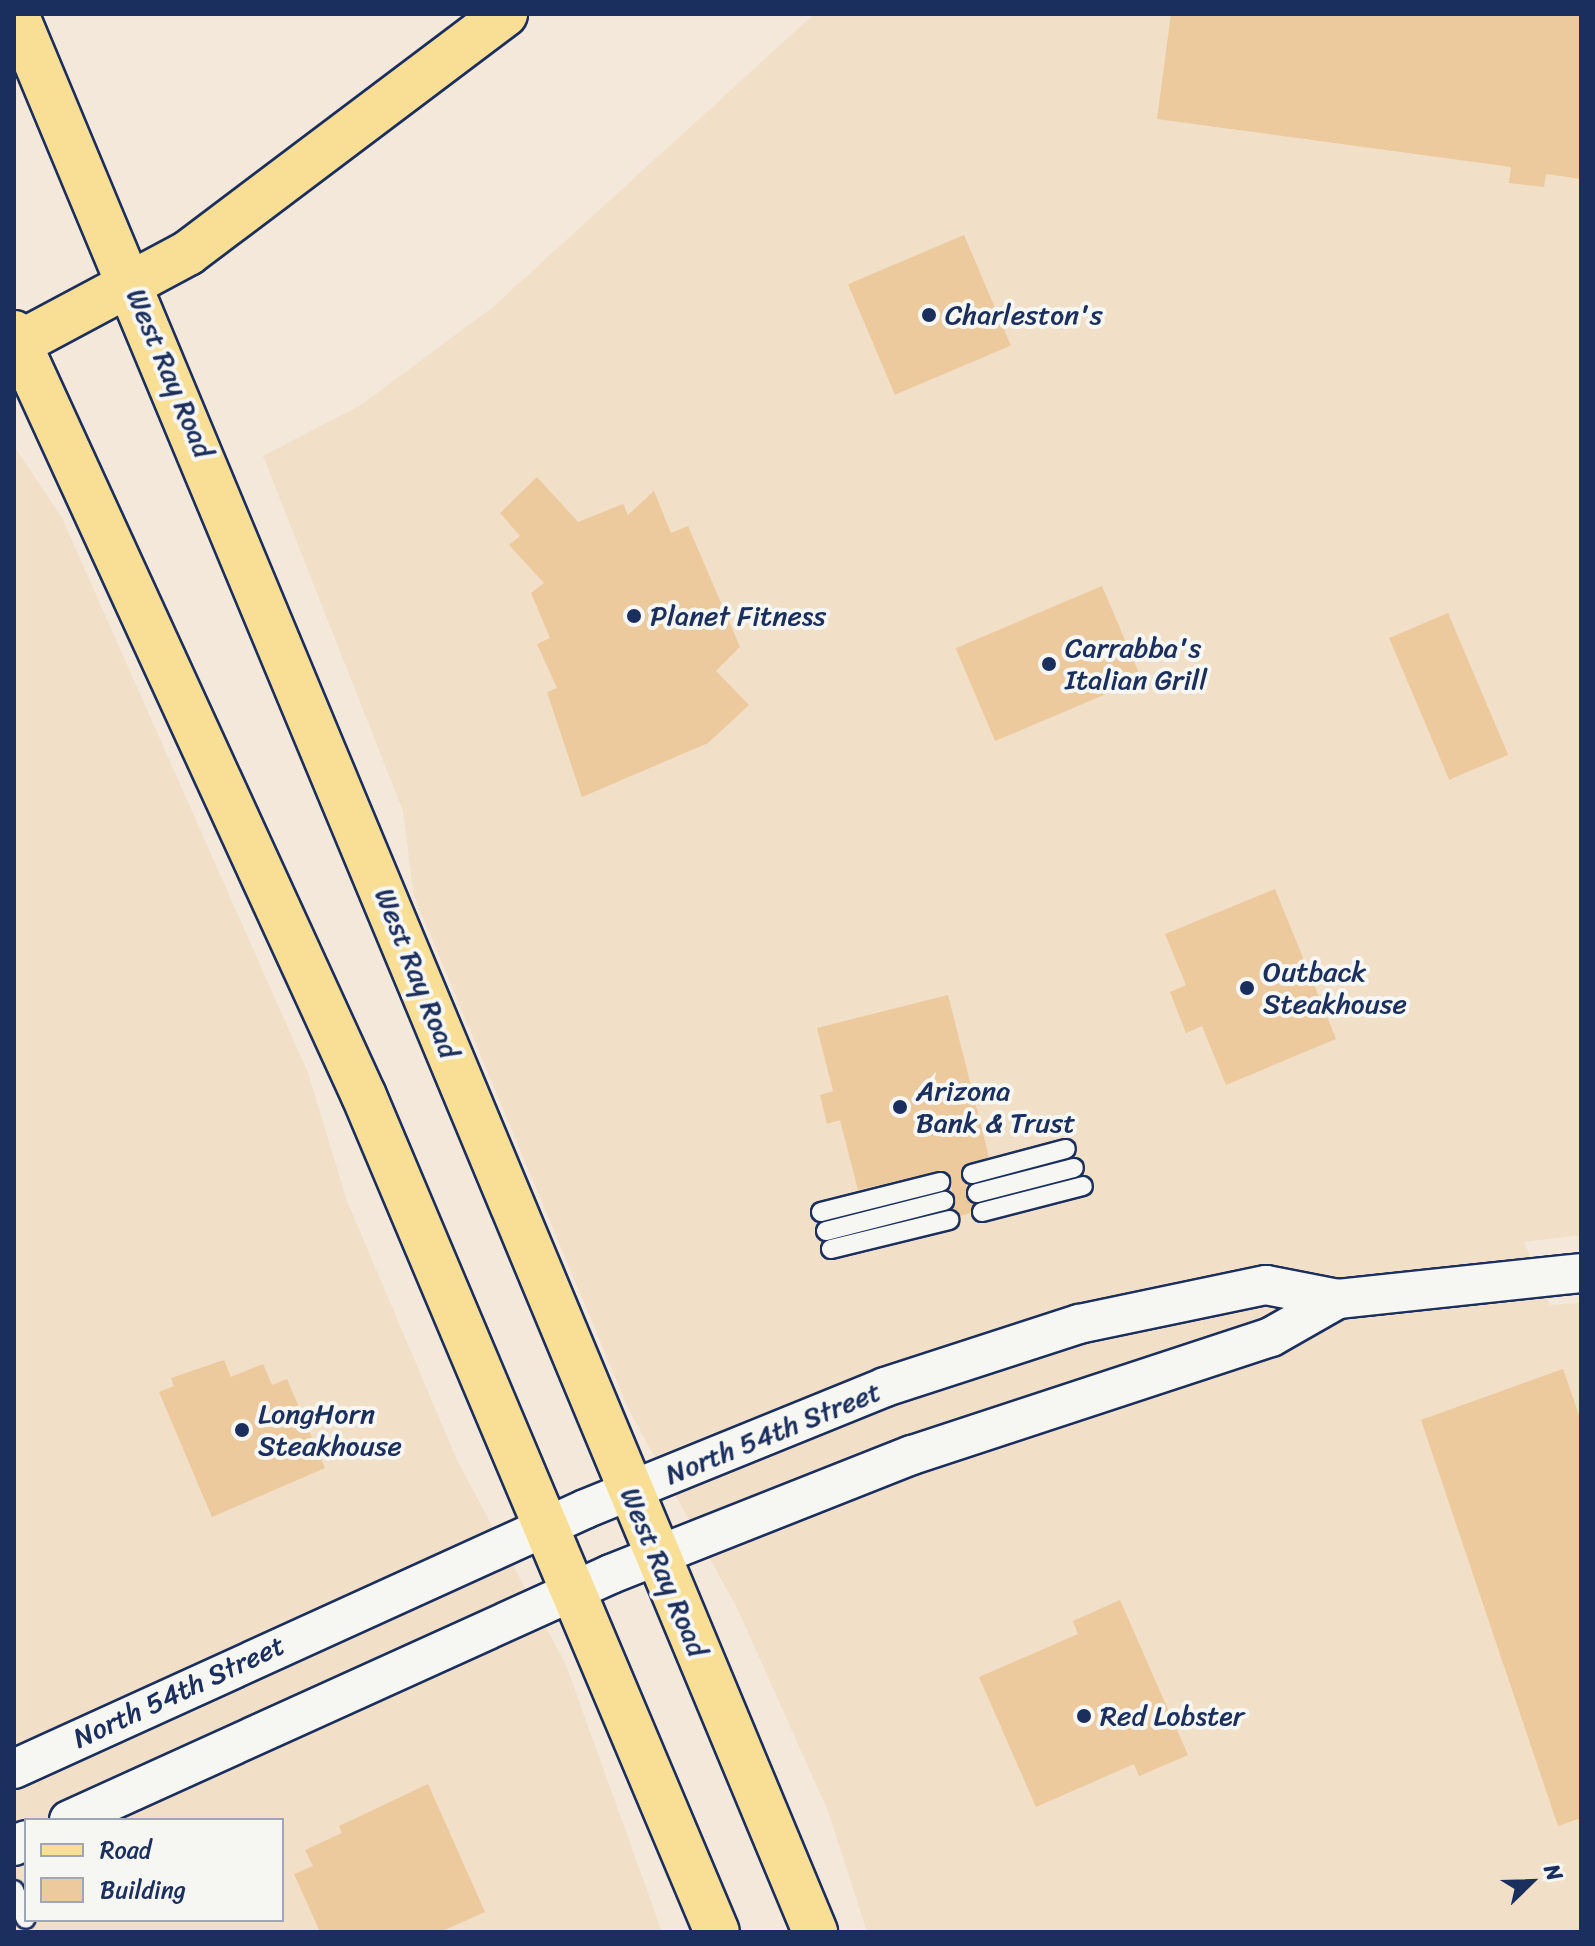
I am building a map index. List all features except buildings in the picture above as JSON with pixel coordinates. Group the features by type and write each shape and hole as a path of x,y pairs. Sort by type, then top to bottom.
{"main road":[{"name":"West Ray Road","path":"16,14 132,283 630,1492 815,1932"},
{"path":"505,14 188,253 16,341 364,1096 717,1932"}],"street":[{"name":"North 54th Street","path":"14,1769 545,1526 885,1387 1079,1324 1266,1285 1338,1299 1581,1273"},
{"name":"North 54th Street","path":"73,1818 572,1591 657,1556 912,1455 1271,1337 1338,1299"}],"lane":[{"path":"972,1174 1066,1149"},
{"path":"977,1193 1074,1168"},
{"path":"821,1212 940,1182"},
{"path":"982,1212 1083,1186"},
{"path":"944,1201 828,1240 949,1220"},
{"path":"14,1890 24,1915"}],"shaded area":[{"path":"814,14 1581,14 1581,1235 1524,1242 1550,1305 1581,1303 1581,1932 867,1932 828,1811 738,1610 628,1408 414,896 403,811 263,456 361,405 493,307"},
{"path":"14,446 62,518 308,1073 347,1201 457,1460 566,1665 662,1932 14,1932"}],"place":[{"name":"Charleston's","path":"929,315"},
{"name":"Planet Fitness","path":"634,616"},
{"name":"Carrabba's Italian Grill","path":"1049,664"},
{"name":"Outback Steakhouse","path":"1247,988"},
{"name":"Arizona Bank & Trust","path":"900,1107"},
{"name":"LongHorn Steakhouse","path":"242,1430"},
{"name":"Red Lobster","path":"1084,1716"}]}
